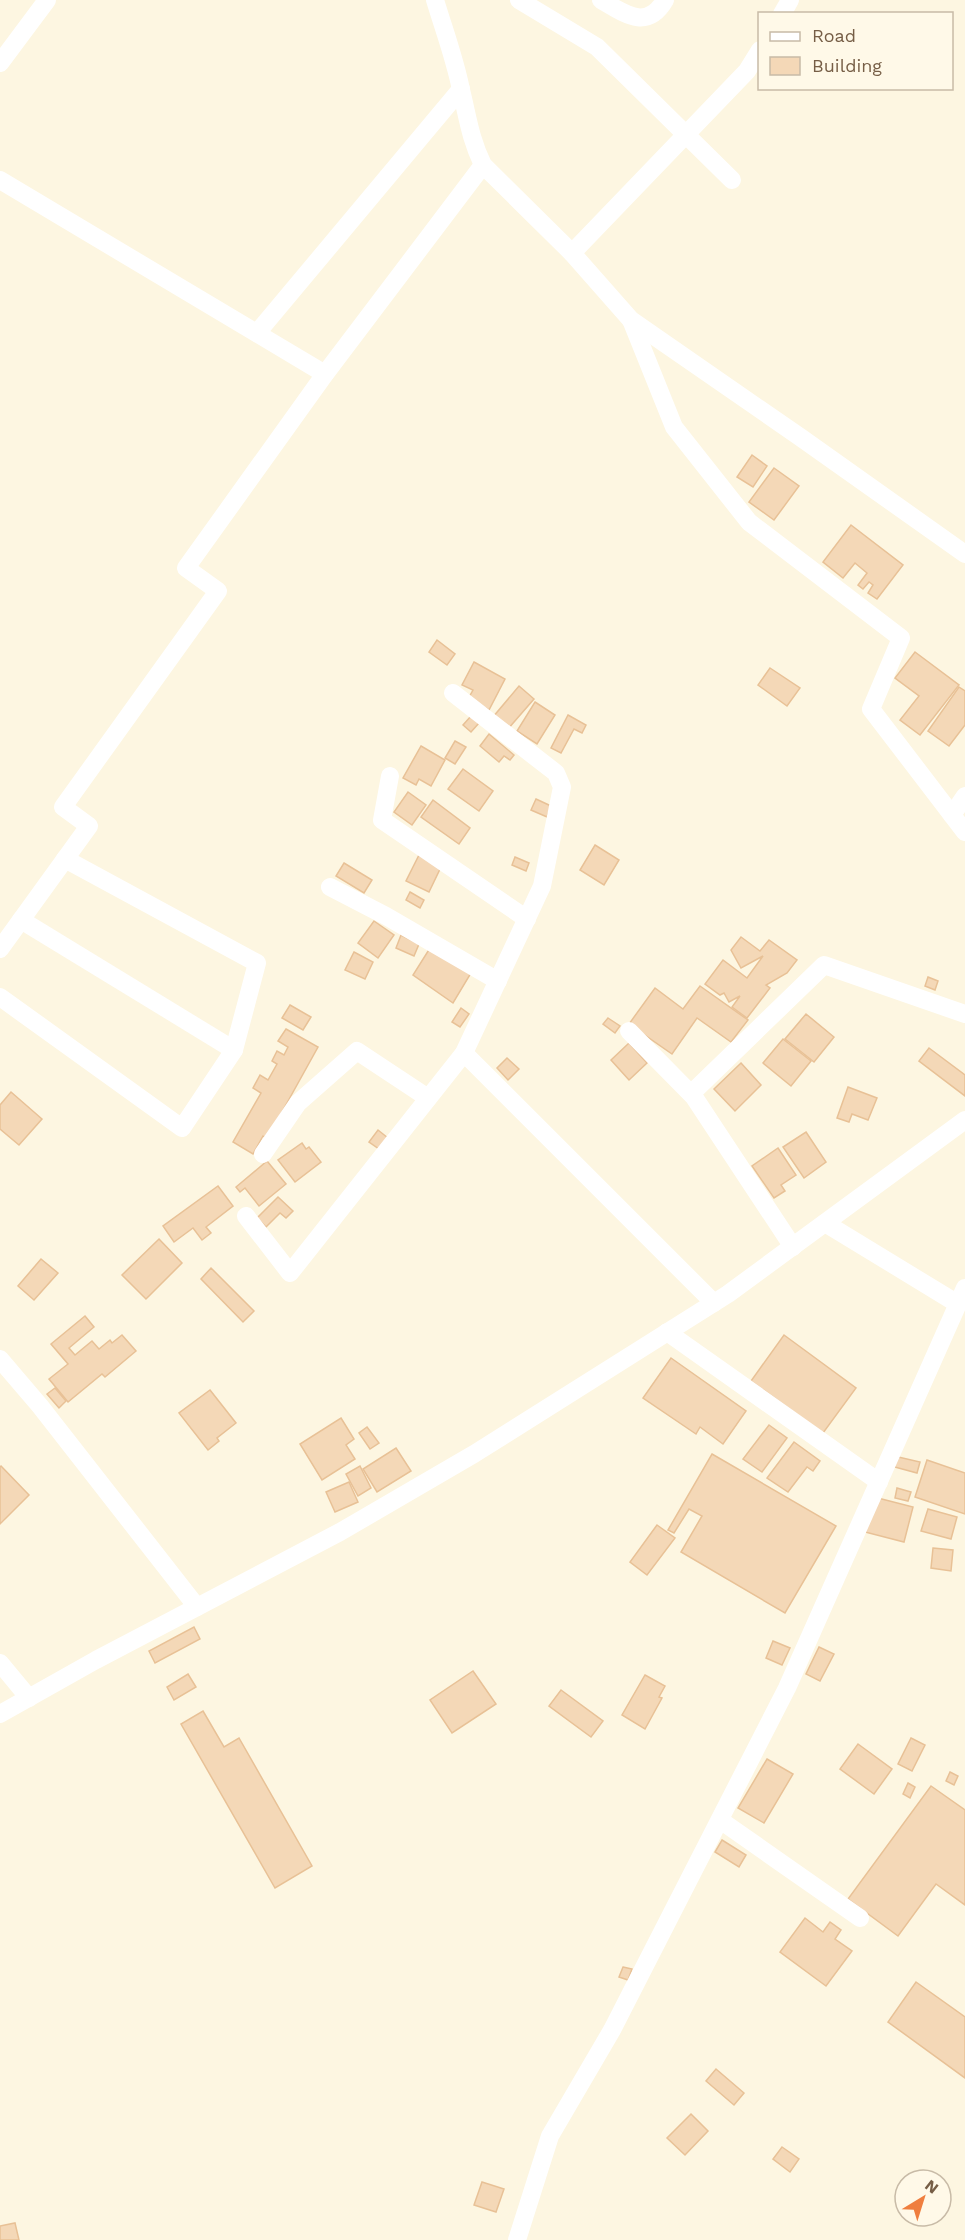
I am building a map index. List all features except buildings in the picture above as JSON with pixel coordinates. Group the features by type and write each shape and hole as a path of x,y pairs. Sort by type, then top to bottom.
{"street":[{"path":"0,63 47,0"},
{"path":"435,0 461,89 466,121 483,165 572,253 631,320 965,554"},
{"path":"519,0 597,47 732,180"},
{"path":"602,0 638,18 654,14 665,0"},
{"path":"572,253 747,71 758,53"},
{"path":"257,333 461,89"},
{"path":"0,949 89,826 63,807 218,591 186,568 325,374 483,165"},
{"path":"0,180 325,374"},
{"path":"631,320 674,427 749,522 901,638 871,709 965,832"},
{"path":"246,1216 290,1273 464,1053 542,886 562,788 556,773 453,693"},
{"path":"390,776 382,820 527,919"},
{"path":"952,815 965,796"},
{"path":"0,997 182,1128 234,1050 257,963 65,859"},
{"path":"330,887 386,916 498,981"},
{"path":"21,920 234,1050"},
{"path":"696,1089 824,965 965,1014"},
{"path":"628,1031 694,1097 793,1246"},
{"path":"263,1154 298,1103 357,1051 428,1098"},
{"path":"464,1053 714,1303"},
{"path":"0,1714 96,1660 371,1514 474,1454 714,1303 965,1120"},
{"path":"517,2240 550,2136 612,2030 788,1688 961,1296 825,1223"},
{"path":"667,1332 879,1482"},
{"path":"0,1359 40,1406 197,1607"},
{"path":"0,1663 29,1698"},
{"path":"720,1820 860,1918"}]}
